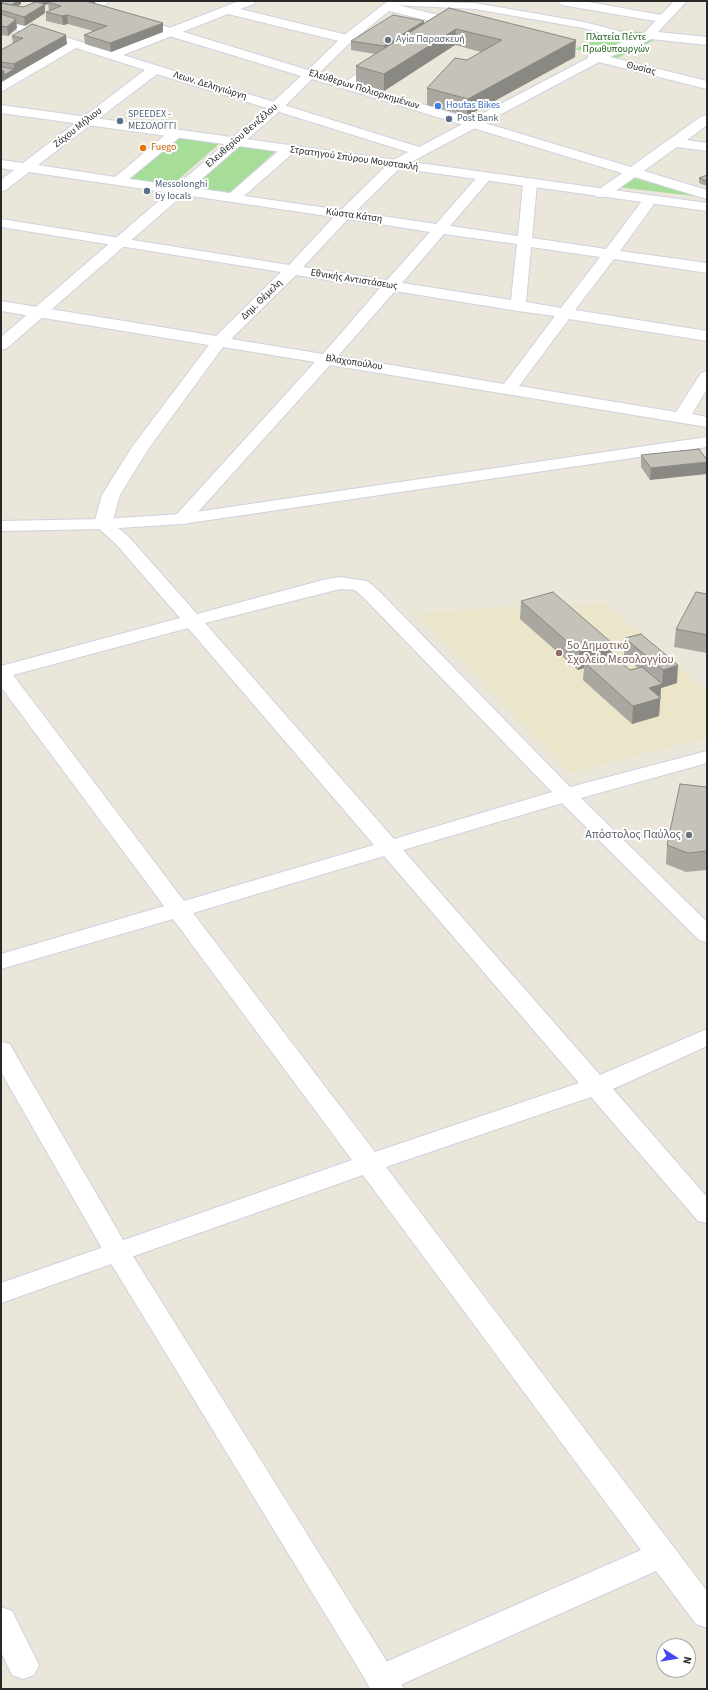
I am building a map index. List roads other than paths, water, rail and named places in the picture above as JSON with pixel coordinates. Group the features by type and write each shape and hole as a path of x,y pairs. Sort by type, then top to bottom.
{"street":[{"path":"111,55 250,1"},
{"path":"562,1 665,19"},
{"path":"649,35 681,1"},
{"path":"390,3 412,2 475,6 584,25 615,33"},
{"path":"390,3 448,22 478,29"},
{"name":"Ελευθερίου Βενιζέλου","path":"1,345 276,107 347,39 390,3"},
{"path":"78,5 91,9 105,7"},
{"path":"228,10 347,39"},
{"name":"Ελεύθερων Πολιορκημένων","path":"120,17 707,195"},
{"name":"Λεων. Δεληγιώργη","path":"1,21 418,151"},
{"path":"435,29 448,22"},
{"path":"649,35 707,41"},
{"name":"Δημ. Θέμελη","path":"102,524 111,495 141,447 218,342 292,270 344,215 395,165 418,151 598,58 649,35"},
{"path":"1,88 76,44"},
{"name":"Θυσίας","path":"582,54 707,85"},
{"path":"347,85 390,57"},
{"name":"Ζάχου Μήλιου","path":"1,187 155,68"},
{"name":"Στρατηγού Σπύρου Μουστακλή","path":"1,109 484,178 707,207"},
{"path":"602,194 707,119"},
{"path":"118,181 175,134"},
{"path":"674,142 707,147"},
{"path":"233,198 288,150"},
{"name":"Κώστα Κάτση","path":"1,164 707,268"},
{"path":"182,519 327,359 484,178"},
{"path":"518,306 523,241 530,184"},
{"path":"508,389 611,254 650,200"},
{"name":"Εθνικής Αντιστάσεως","path":"1,224 707,336"},
{"name":"Βλαχοπούλου","path":"1,306 707,422"},
{"path":"681,418 707,376"},
{"path":"1,526 102,524 182,519 707,442"},
{"path":"102,524 122,540 707,1214"},
{"path":"707,935 566,795 372,594 360,585 331,584 190,620 1,673 707,1615"},
{"path":"1,962 566,795 707,757"},
{"path":"1,1293 368,1164 597,1086 707,1037"},
{"path":"1,1050 117,1252 384,1684 662,1554"},
{"path":"1,1620 23,1665"}],"place":[{"name":"Αγία Παρασκευή","path":"388,40"},
{"name":"Houtas Bikes","path":"438,106"},
{"name":"Post Bank","path":"449,119"},
{"name":"SPEEDEX - ΜΕΣΟΛΟΓΓΙ","path":"120,121"},
{"name":"Fuego","path":"143,148"},
{"name":"Messolonghi by locals","path":"147,191"},
{"name":"5ο Δημοτικό Σχολείο Μεσολογγίου","path":"559,653"},
{"name":"Απόστολος Παύλος","path":"689,835"}],"park label":[{"name":"Πλατεία Πέντε Πρωθυπουργών","path":"616,44"}]}
